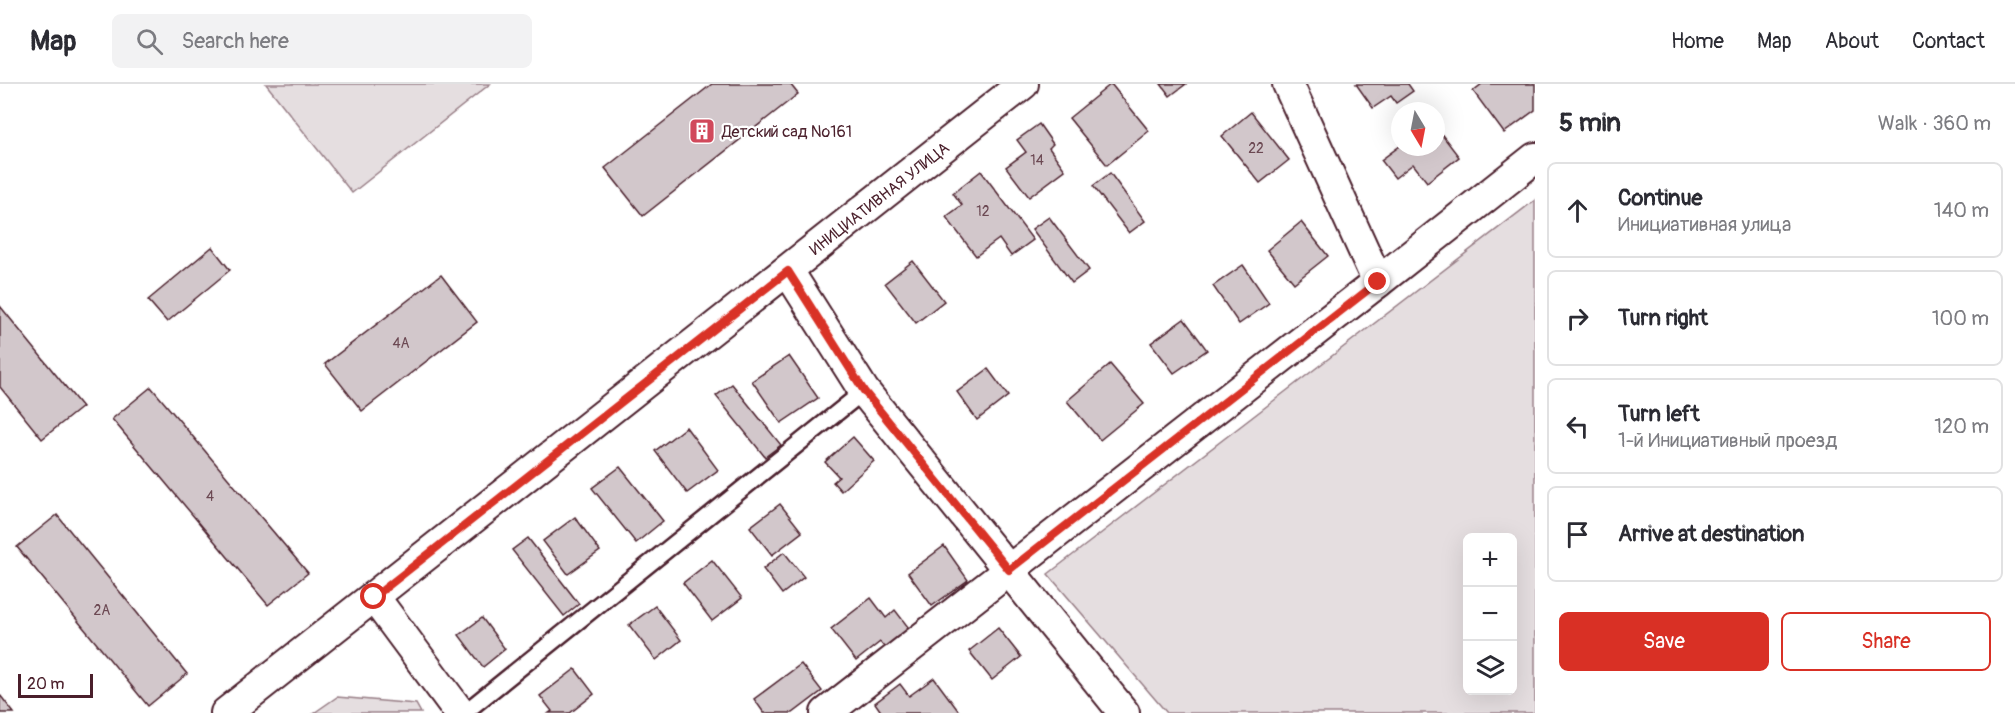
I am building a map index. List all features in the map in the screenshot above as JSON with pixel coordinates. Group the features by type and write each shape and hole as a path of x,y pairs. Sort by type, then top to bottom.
{"street":[{"name":"ИНИЦИАТИВНАЯ УЛИЦА","path":"226,713 1023,84"},
{"path":"1288,84 1378,282"},
{"path":"826,713 1535,158"},
{"path":"788,271 864,391 1124,713"},
{"path":"374,597 460,713"}],"lane":[{"path":"464,713 864,391"}],"shaded area":[{"path":"266,84 490,84 352,193"},
{"path":"1535,200 1535,713 1167,713 1048,574"},
{"path":"337,697 416,704 421,713 314,713"}],"building":[{"name":"Детский сад №161","path":"712,84 790,84 798,94 643,216 605,168"},
{"path":"1111,84 1149,131 1107,165 1069,118"},
{"path":"1161,84 1186,84 1170,96"},
{"path":"1356,84 1408,84 1413,91 1397,102 1391,96 1373,108"},
{"path":"1482,84 1535,84 1535,110 1504,133 1473,91"},
{"path":"1251,112 1289,160 1260,183 1222,136"},
{"path":"1039,124 1053,144 1049,148 1065,170 1029,197 1006,167 1026,152 1017,140"},
{"path":"1445,139 1459,157 1427,182 1413,164 1395,178 1381,160 1391,153 1391,156 1445,156"},
{"path":"981,171 1033,240 1011,256 999,239 976,256 946,217 962,205 953,193"},
{"path":"1110,173 1145,221 1129,233 1093,186"},
{"path":"1049,217 1089,270 1072,283 1032,229"},
{"path":"1301,222 1328,256 1294,283 1267,250"},
{"path":"212,247 230,270 167,322 148,300"},
{"path":"913,261 944,301 916,323 885,283"},
{"path":"1243,265 1269,303 1239,324 1213,286"},
{"path":"441,275 477,322 362,411 325,364"},
{"path":"0,306 82,407 42,439 0,387"},
{"path":"1184,319 1207,350 1174,373 1151,343"},
{"path":"789,356 818,398 781,423 752,381"},
{"path":"1110,364 1144,404 1100,440 1067,401"},
{"path":"988,369 1008,396 977,420 957,392"},
{"path":"732,384 781,445 765,457 716,396"},
{"path":"151,387 308,573 268,605 112,419"},
{"path":"686,427 718,470 687,493 655,451"},
{"path":"853,437 874,461 841,491 833,482 839,477 825,462"},
{"path":"620,467 663,521 636,543 592,488"},
{"path":"780,504 802,532 772,555 750,527"},
{"path":"57,515 187,674 148,706 17,547"},
{"path":"575,517 600,551 568,574 543,541"},
{"path":"528,538 579,604 564,616 512,550"},
{"path":"944,546 968,580 932,606 908,573"},
{"path":"784,552 804,577 782,594 763,569"},
{"path":"712,560 742,598 712,621 683,583"},
{"path":"871,598 886,618 895,610 912,632 887,651 880,642 856,661 831,629"},
{"path":"655,606 681,640 656,660 629,625"},
{"path":"482,618 505,649 483,667 459,635"},
{"path":"998,628 1021,657 992,680 969,651"},
{"path":"801,664 822,691 793,713 764,713 754,699"},
{"path":"575,669 594,694 570,713 549,713 552,711 540,696"},
{"path":"934,678 960,713 882,713 875,703 900,684 909,696"},
{"path":"0,695 14,713 0,713"}],"place":[{"name":"Детский сад №161","path":"702,131"}],"route":[{"path":"374,597 788,271 864,391 1009,570 1378,282"}]}
